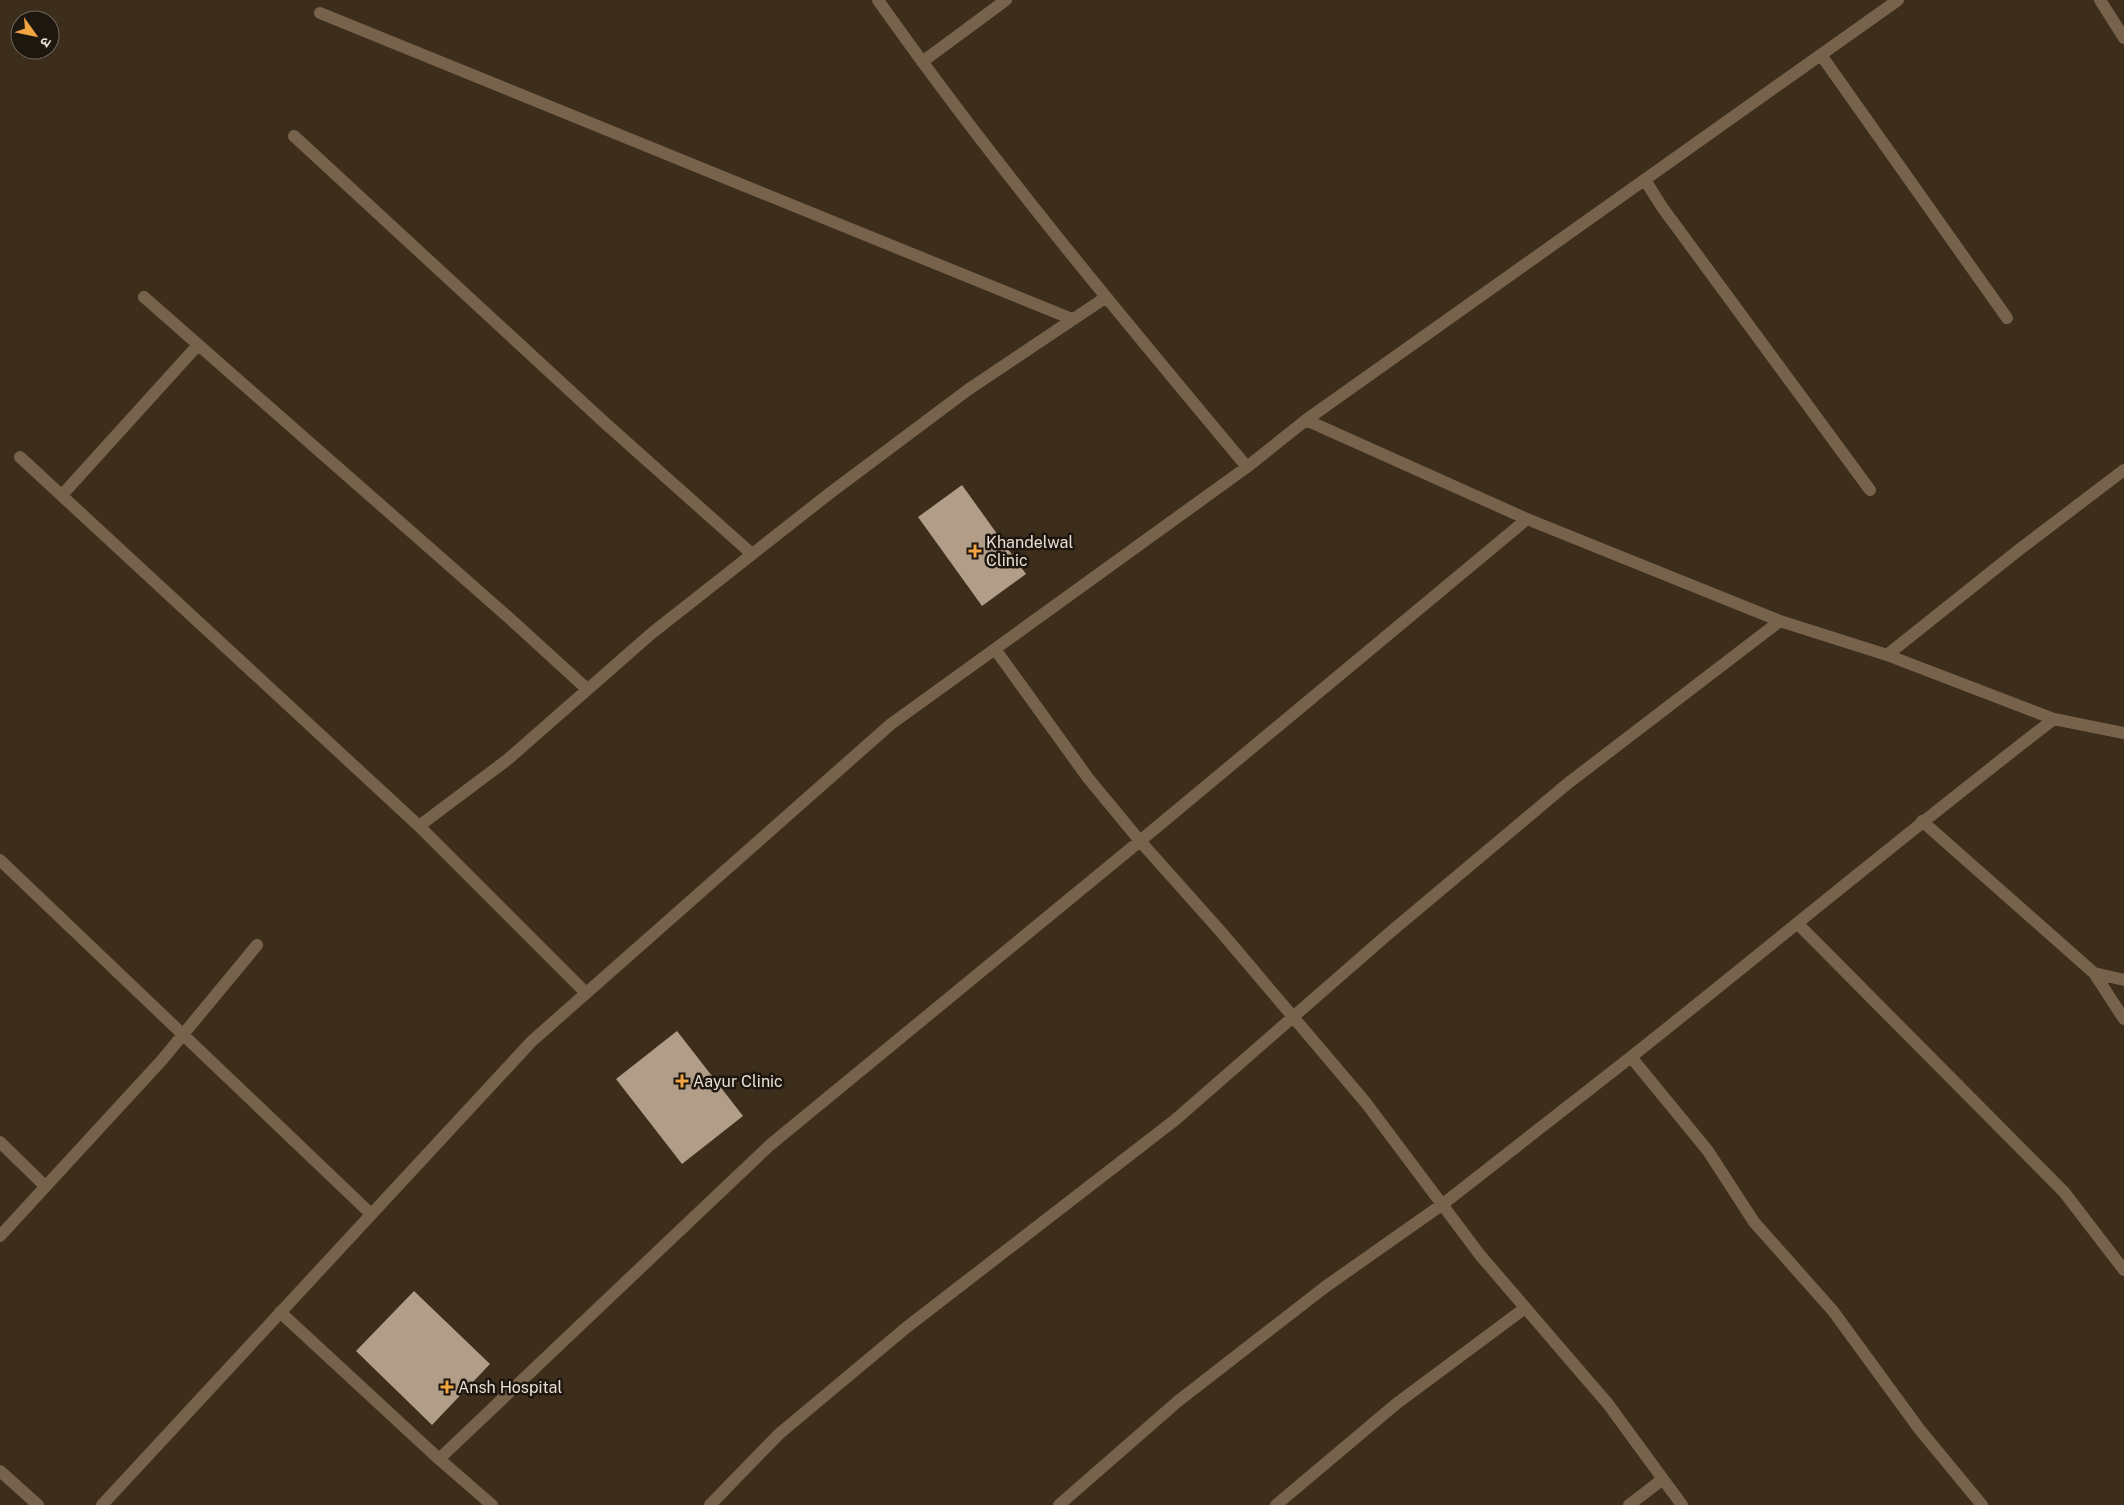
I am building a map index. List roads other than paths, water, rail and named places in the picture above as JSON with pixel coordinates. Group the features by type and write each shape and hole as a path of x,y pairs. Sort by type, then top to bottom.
{"street":[{"path":"878,0 922,62 1105,298 1247,467"},
{"path":"922,62 1006,0"},
{"path":"102,1505 532,1041 891,724 1247,467 1306,420 1898,0"},
{"path":"2100,0 2124,38"},
{"path":"320,13 1072,319"},
{"path":"1821,55 2006,318"},
{"path":"294,136 605,423 752,554"},
{"path":"1645,180 1662,207 1870,490"},
{"path":"144,297 500,609 587,689"},
{"path":"419,826 507,760 652,633 752,554 969,389 1105,298"},
{"path":"62,495 198,345"},
{"path":"1306,420 1527,519 1780,621 1887,655 2054,718 2124,733"},
{"path":"20,457 419,826 586,993"},
{"path":"1887,655 2020,549 2124,470"},
{"path":"439,1460 770,1146 1527,519"},
{"path":"710,1505 779,1434 892,1340 1175,1120 1567,784 1780,621"},
{"path":"995,649 1088,778 1366,1103 1480,1255 1608,1404 1682,1505"},
{"path":"1059,1505 1177,1402 1326,1287 1443,1204 1631,1057 2054,718"},
{"path":"1922,822 2094,974 2124,1018"},
{"path":"0,860 184,1033 371,1214"},
{"path":"1798,924 2064,1192 2124,1270"},
{"path":"0,1236 184,1033 257,945"},
{"path":"2094,974 2124,980"},
{"path":"1631,1057 1708,1151 1754,1222 1834,1311 1920,1430 1982,1505"},
{"path":"0,1142 45,1186"},
{"path":"1276,1505 1396,1404 1525,1308"},
{"path":"280,1312 439,1460 492,1505"},
{"path":"0,1471 38,1505"},
{"path":"1630,1505 1663,1479"}],"place":[{"name":"Khandelwal Clinic","path":"975,551"},
{"name":"Aayur Clinic","path":"682,1081"},
{"name":"Ansh Hospital","path":"447,1387"}]}
